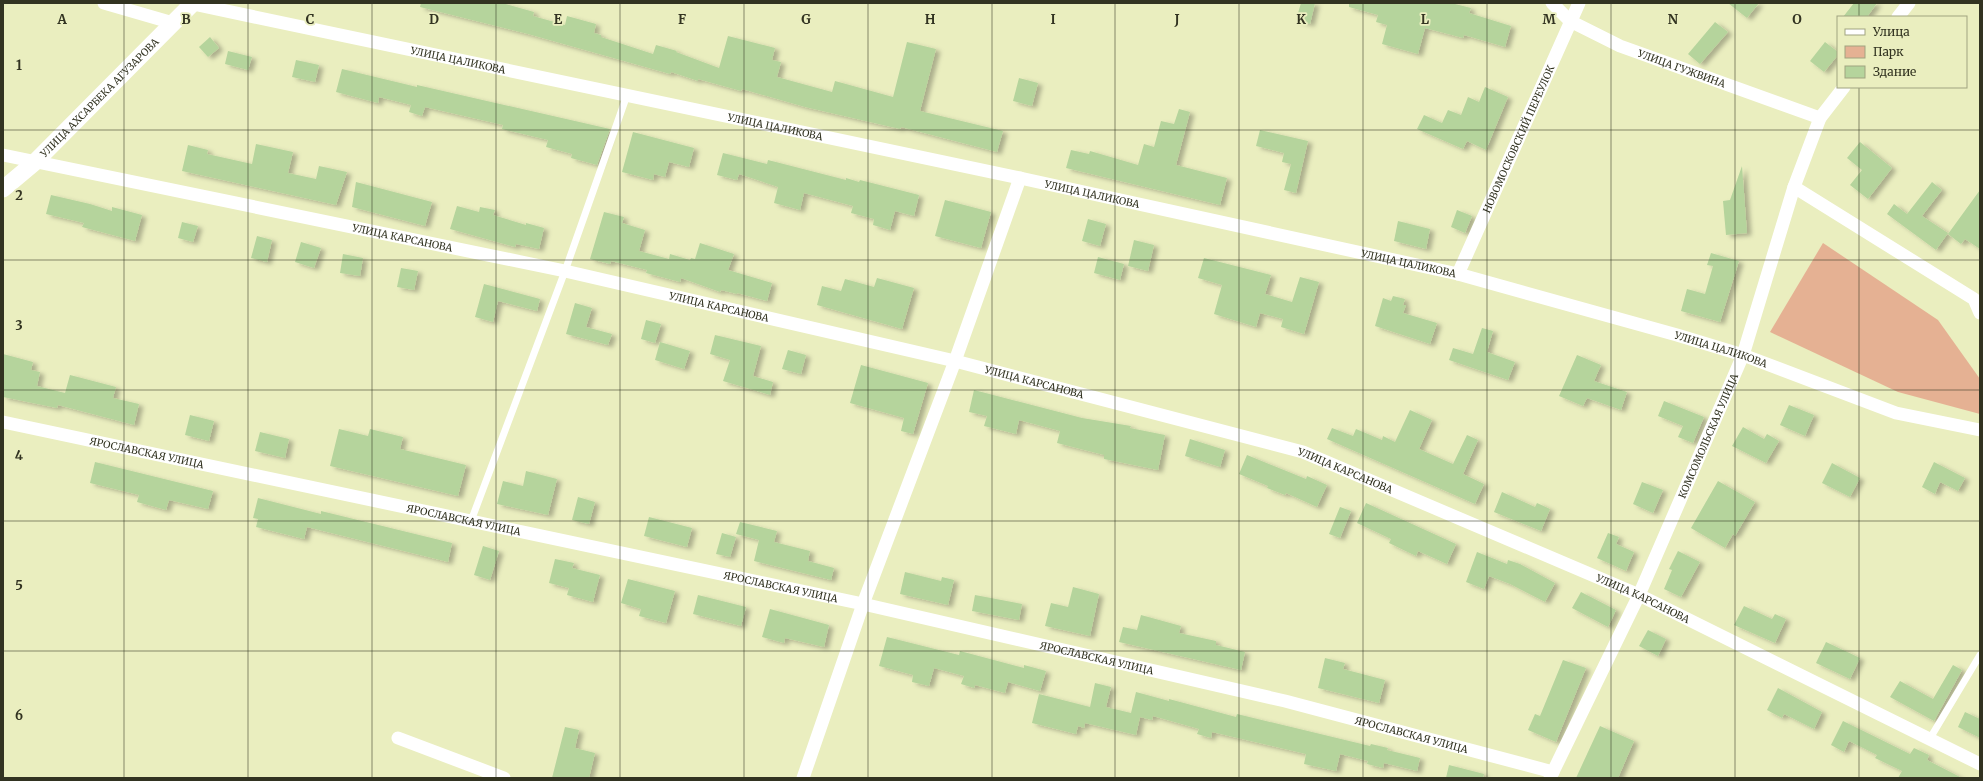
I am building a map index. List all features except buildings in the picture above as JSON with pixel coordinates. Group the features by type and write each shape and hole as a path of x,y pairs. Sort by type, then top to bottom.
{"street":[{"path":"104,3 173,23"},
{"name":"УЛИЦА АХСАРБЕКА АГУЗАРОВА","path":"3,189 34,163 193,3"},
{"name":"УЛИЦА ЦАЛИКОВА","path":"193,3 1020,178 1458,274 1677,334 1743,355 1896,413 1980,430"},
{"name":"УЛИЦА ГУЖВИНА","path":"1552,3 1570,21 1620,46 1820,118"},
{"name":"НОВОМОСКОВСКИЙ ПЕРЕУЛОК","path":"1458,274 1579,3"},
{"path":"1899,16 1909,3"},
{"name":"КОМСОМОЛЬСКАЯ УЛИЦА","path":"1552,775 1639,595 1743,355 1794,187 1820,118 1843,88"},
{"name":"УЛИЦА КАРСАНОВА","path":"3,155 34,163 565,271 955,361 1303,452 1639,595 1980,764"},
{"path":"803,778 863,604 955,361 1020,178"},
{"path":"1794,187 1974,299 1980,313"},
{"name":"ЯРОСЛАВСКАЯ УЛИЦА","path":"3,422 863,604 1285,701 1552,775"},
{"path":"398,738 504,778"}],"lane":[{"path":"471,521 565,271 627,95"},
{"path":"1929,740 1980,655"}],"green space":[{"path":"1823,243 1938,320 1980,379 1980,414 1898,392 1770,332"}]}
